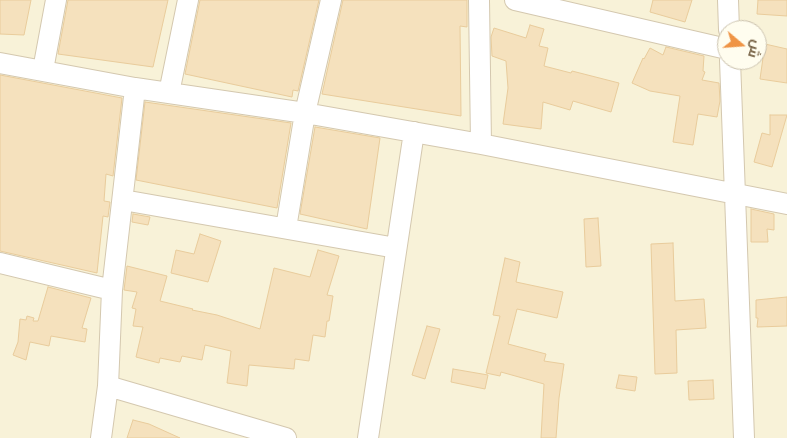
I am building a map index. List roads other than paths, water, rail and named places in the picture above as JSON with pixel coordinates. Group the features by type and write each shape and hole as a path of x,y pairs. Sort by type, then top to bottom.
{"street":[{"path":"43,70 56,0"},
{"path":"169,93 188,0"},
{"path":"286,228 305,113 330,0"},
{"path":"479,0 482,144"},
{"path":"515,0 717,47"},
{"path":"728,0 729,20"},
{"path":"0,63 135,88 305,113 482,144 787,204"},
{"path":"730,70 744,438"},
{"path":"101,438 108,386 112,290 135,88"},
{"path":"368,438 414,132"},
{"path":"123,200 396,248"},
{"path":"0,263 112,290"},
{"path":"108,386 286,438"}]}
